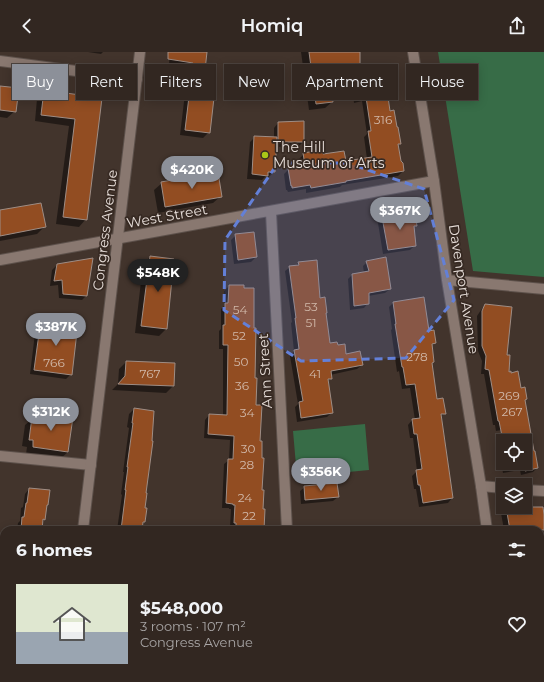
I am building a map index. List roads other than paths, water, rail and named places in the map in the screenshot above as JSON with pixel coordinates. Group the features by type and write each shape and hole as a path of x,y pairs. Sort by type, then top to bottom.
{"main road":[{"name":"Congress Avenue","path":"137,79 140,52"},
{"name":"Davenport Avenue","path":"413,52 486,526"},
{"path":"0,61 76,71"},
{"name":"Congress Avenue","path":"83,526 135,100"},
{"name":"West Street","path":"0,260 271,212 434,181"},
{"name":"Ann Street","path":"271,212 287,526"},
{"path":"448,280 544,289"},
{"path":"0,456 91,465"},
{"path":"481,486 496,487"},
{"path":"532,490 544,491"}],"place":[{"name":"The Hill Museum of Arts","path":"265,155"}]}
